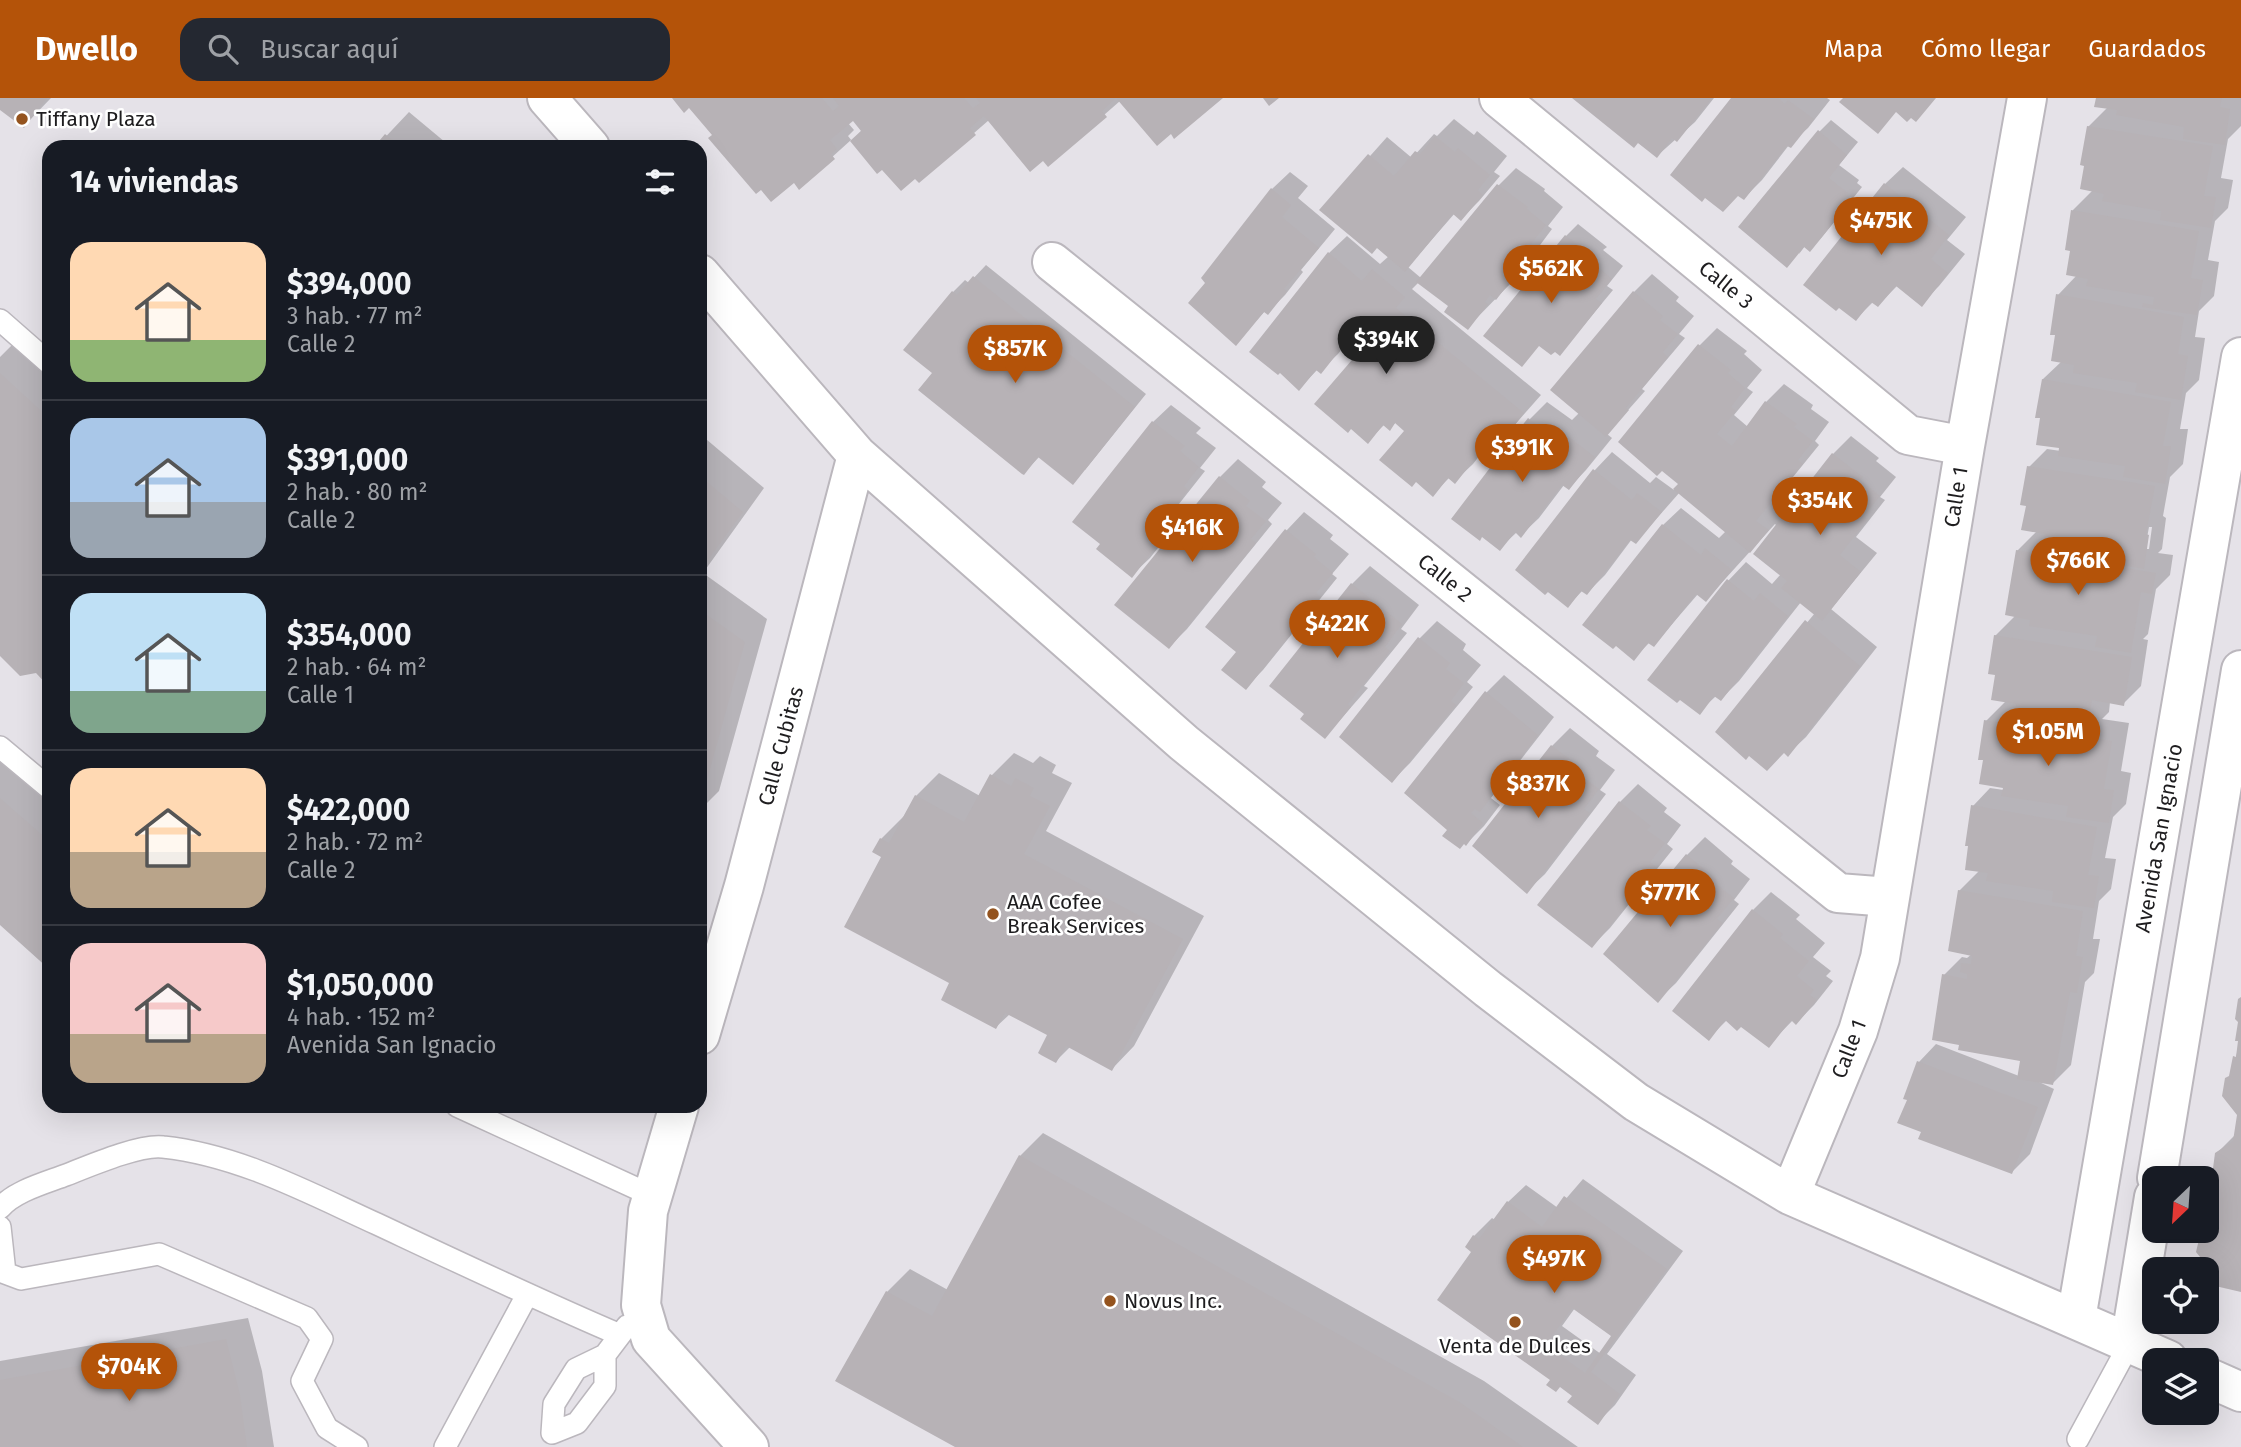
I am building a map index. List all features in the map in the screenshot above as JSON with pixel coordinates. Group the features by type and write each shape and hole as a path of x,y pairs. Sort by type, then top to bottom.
{"street":[{"path":"547,98 584,140"},
{"name":"Calle 3","path":"1499,98 1908,435 1965,446"},
{"name":"Calle 1","path":"1790,1195 1858,1031 1880,958 1965,446 2027,98"},
{"name":"Calle 2","path":"1052,262 1838,892 1889,897"},
{"path":"707,282 857,455 1184,743 1488,989 1636,1102 1790,1195 2142,1348"},
{"name":"Avenida San Ignacio","path":"2076,1319 2241,357"},
{"name":"Calle Cubitas","path":"709,962 744,886 857,455"},
{"path":"2159,1166 2230,815 2241,670"},
{"path":"2165,802 2230,815"},
{"path":"677,1113 649,1211 631,1320 748,1447"},
{"path":"2130,1343 2146,1243"},
{"path":"2219,1382 2241,1392"}],"lane":[{"path":"0,320 42,357"},
{"path":"0,747 42,782"},
{"path":"472,1113 653,1196"},
{"path":"0,1208 8,1200 60,1177 119,1155 160,1146 224,1159 296,1186 527,1295 631,1320 605,1356 576,1368 554,1404 547,1440"},
{"path":"0,1227 5,1273 21,1279 159,1254 307,1318 322,1339 302,1381 327,1428 357,1447"},
{"path":"446,1447 527,1295"},
{"path":"2078,1439 2130,1343"},
{"path":"547,1440 577,1423 605,1386 605,1356"}],"building":[{"name":"Tiffany Plaza","path":"0,98 47,98 24,128 0,110"},
{"path":"672,98 822,98 833,111 839,106 833,98 964,98 973,108 980,103 976,98 1116,98 1102,111 1107,117 1048,167 1043,161 1030,172 984,116 970,128 976,135 919,183 915,179 901,191 882,170 877,174 850,141 861,131 853,121 830,140 837,149 831,154 835,159 799,190 794,183 771,202 761,190 756,194 708,138 712,135 689,108 684,113"},
{"path":"1116,98 1223,98 1174,139 1171,134 1157,146"},
{"path":"1263,98 1279,98 1269,106"},
{"path":"1572,98 1712,98 1677,142 1672,138 1657,158 1638,143 1634,148"},
{"path":"1731,98 1778,98 1785,104 1788,100 1814,119 1791,148 1787,146 1744,200 1738,196 1723,212 1705,198 1702,202 1670,175"},
{"path":"1843,98 1936,98 1916,122 1911,118 1907,122 1896,112 1878,134 1839,102"},
{"path":"2096,98 2222,98 2220,107 2230,109 2225,145 2183,139 2184,127 2116,115 2117,110 2094,107"},
{"path":"2087,126 2213,146 2204,196 2216,197 2211,228 2160,220 2161,211 2102,201 2104,194 2080,189 2084,166 2080,165"},
{"path":"1818,130 1847,155 1829,178 1848,193 1846,195 1852,200 1810,252 1804,247 1787,268 1738,227"},
{"path":"385,134 392,140 380,140"},
{"path":"1435,136 1455,152 1458,148 1490,175 1478,190 1483,195 1461,221 1453,214 1405,272 1377,248 1372,254 1319,210 1368,154 1394,176 1415,151 1420,154"},
{"path":"1884,183 1949,235 1931,259 1948,273 1922,307 1896,286 1878,307 1871,302 1856,321 1839,308 1836,311 1803,285"},
{"path":"1497,184 1528,207 1527,209 1546,225 1531,244 1536,248 1496,300 1490,295 1485,302 1488,304 1468,330 1444,312 1448,306 1416,282"},
{"path":"1271,188 1291,205 1282,217 1319,248 1284,289 1287,291 1268,315 1264,312 1236,346 1188,303 1205,283 1201,278"},
{"path":"2071,210 2199,231 2191,278 2203,280 2197,315 2142,307 2143,303 2153,305 2154,297 2086,286 2088,279 2066,275 2070,251 2065,250"},
{"path":"1565,235 1596,260 1593,263 1612,279 1596,299 1602,303 1560,356 1555,352 1551,355 1539,346 1522,367 1483,336"},
{"path":"1328,252 1362,281 1372,269 1405,297 1396,308 1524,413 1504,439 1496,432 1455,484 1448,478 1433,497 1416,482 1412,487 1379,460 1404,431 1395,423 1390,431 1383,425 1368,444 1351,429 1348,433 1314,404 1376,332 1363,321 1321,374 1316,370 1299,391 1280,373 1278,375 1249,352"},
{"path":"973,276 1135,407 1073,485 1038,457 1024,475 1022,474 918,390 932,373 903,350 952,291 957,295"},
{"path":"1633,291 1663,316 1660,320 1678,334 1663,352 1668,357 1606,437 1550,390"},
{"path":"2056,294 2184,317 2178,354 2188,356 2181,400 2135,392 2137,383 2073,373 2074,365 2051,361 2055,335 2050,335"},
{"path":"1698,344 1731,370 1728,373 1745,388 1731,407 1736,411 1717,434 1732,446 1765,401 1797,424 1794,427 1813,441 1798,460 1803,464 1756,521 1769,530 1750,553 1673,489 1678,484 1662,471 1657,476 1618,442"},
{"path":"0,373 42,412 42,679 36,673 20,676 0,656"},
{"path":"2042,379 2171,402 2163,446 2171,446 2165,484 2123,477 2125,466 2058,456 2059,448 2036,445 2040,418 2035,418"},
{"path":"1528,418 1553,437 1560,430 1595,457 1569,490 1562,485 1521,538 1515,532 1500,551 1482,537 1480,541 1451,519"},
{"path":"1152,421 1185,446 1180,451 1199,467 1184,486 1188,490 1147,542 1155,548 1132,578 1096,549 1100,544 1072,522"},
{"path":"1832,453 1863,477 1860,480 1880,496 1864,516 1868,519 1840,555 1861,572 1822,621 1781,588 1787,581 1753,554"},
{"path":"2027,466 2155,486 2146,534 2149,535 2144,569 2108,563 2109,553 2044,540 2045,534 2021,530 2026,506 2020,505"},
{"path":"1593,469 1632,500 1637,493 1662,512 1636,544 1630,540 1587,595 1581,591 1568,608 1548,592 1545,595 1515,570"},
{"path":"1219,476 1250,501 1246,506 1266,521 1251,539 1256,543 1169,649 1114,605"},
{"path":"707,482 743,512 707,561"},
{"path":"1662,524 1701,555 1705,548 1732,570 1706,602 1696,594 1654,647 1648,643 1634,661 1582,625"},
{"path":"1285,529 1316,554 1314,557 1333,573 1316,593 1321,597 1246,690 1221,670 1236,652 1205,627"},
{"path":"2016,550 2156,573 2152,594 2141,592 2131,653 2095,647 2097,636 2029,626 2030,620 2005,615"},
{"path":"1727,579 1754,601 1760,593 1788,616 1721,701 1714,696 1700,715 1680,700 1677,703 1647,680"},
{"path":"1351,583 1402,624 1385,647 1390,651 1348,704 1351,707 1325,739 1300,719 1304,714 1269,686"},
{"path":"707,615 745,642 707,780"},
{"path":"1805,620 1860,666 1788,757 1784,753 1767,771 1749,756 1746,760 1715,732"},
{"path":"1994,635 2132,657 2124,706 2092,700 2089,716 2093,720 2091,732 2032,723 2034,715 2015,712 2016,704 1991,700 1995,675 1988,674"},
{"path":"1418,637 1450,663 1446,669 1464,683 1451,701 1456,705 1392,783 1339,737"},
{"path":"1485,691 1538,735 1480,812 1475,809 1471,813 1483,823 1466,846 1464,844 1460,849 1442,836 1447,830 1404,793"},
{"path":"1984,720 2112,741 2104,789 2114,790 2109,823 2066,817 2068,806 2001,796 2003,788 1979,784 1983,760 1978,760"},
{"path":"1551,745 1583,769 1579,774 1599,789 1584,809 1590,813 1527,894 1472,846"},
{"name":"AAA Cofee Break Services","path":"990,774 1011,786 1015,778 1034,788 1030,796 1050,806 1024,854 1183,939 1112,1071 1066,1046 1056,1063 1041,1055 1038,1053 1047,1035 1005,1013 996,1029 941,1000 949,983 844,927 881,857 872,852 880,838 889,843 915,795 964,822"},
{"path":"0,798 42,835 42,963 0,925"},
{"path":"1619,801 1651,826 1647,830 1665,843 1650,862 1657,868 1592,948 1537,905"},
{"path":"1971,805 2097,827 2088,875 2099,876 2094,908 2052,902 2053,891 1986,881 1988,873 1965,870 1968,846 1965,846"},
{"path":"1686,854 1734,898 1717,919 1723,923 1658,1003 1603,954"},
{"path":"1958,890 2083,911 2076,956 2083,957 2077,993 2070,992 2053,1085 2017,1079 2020,1061 1958,1050 1959,1045 1932,1040 1942,974 1967,979 1967,974 1960,972 1961,963 1971,964 1972,956 1948,951"},
{"path":"1752,909 1783,934 1780,938 1809,961 1797,976 1814,990 1810,995 1817,1000 1796,1025 1791,1020 1769,1048 1741,1027 1737,1031 1725,1020 1709,1041 1672,1011"},
{"path":"2241,997 2241,1292 2219,1287 2219,1257 2200,1257 2196,1252 2198,1243 2219,1243 2219,1166 2213,1166 2215,1153 2233,1141 2237,1115 2222,1096 2225,1078 2229,1076 2233,1056 2236,1057 2238,1022 2235,1019 2238,999"},
{"path":"1917,1061 2038,1107 2012,1174 1918,1139 1921,1132 1897,1123 1907,1100 1903,1099"},
{"name":"Novus Inc.","path":"1019,1155 1461,1403 1523,1447 955,1447 835,1381 886,1291 932,1316"},
{"name":"Venta de Dulces","path":"1564,1196 1667,1269 1591,1372 1620,1394 1598,1425 1567,1402 1572,1396 1560,1387 1556,1392 1546,1385 1550,1380 1437,1300 1471,1252 1465,1247 1473,1235 1479,1239 1507,1201 1542,1227","holes":["1572,1308 1611,1336 1585,1373 1546,1345"]},
{"path":"226,1339 240,1395 247,1447 0,1447 0,1380"}],"place":[{"name":"Tiffany Plaza","path":"22,119"},
{"name":"AAA Cofee Break Services","path":"993,914"},
{"name":"Novus Inc.","path":"1110,1301"},
{"name":"Venta de Dulces","path":"1515,1322"}]}
